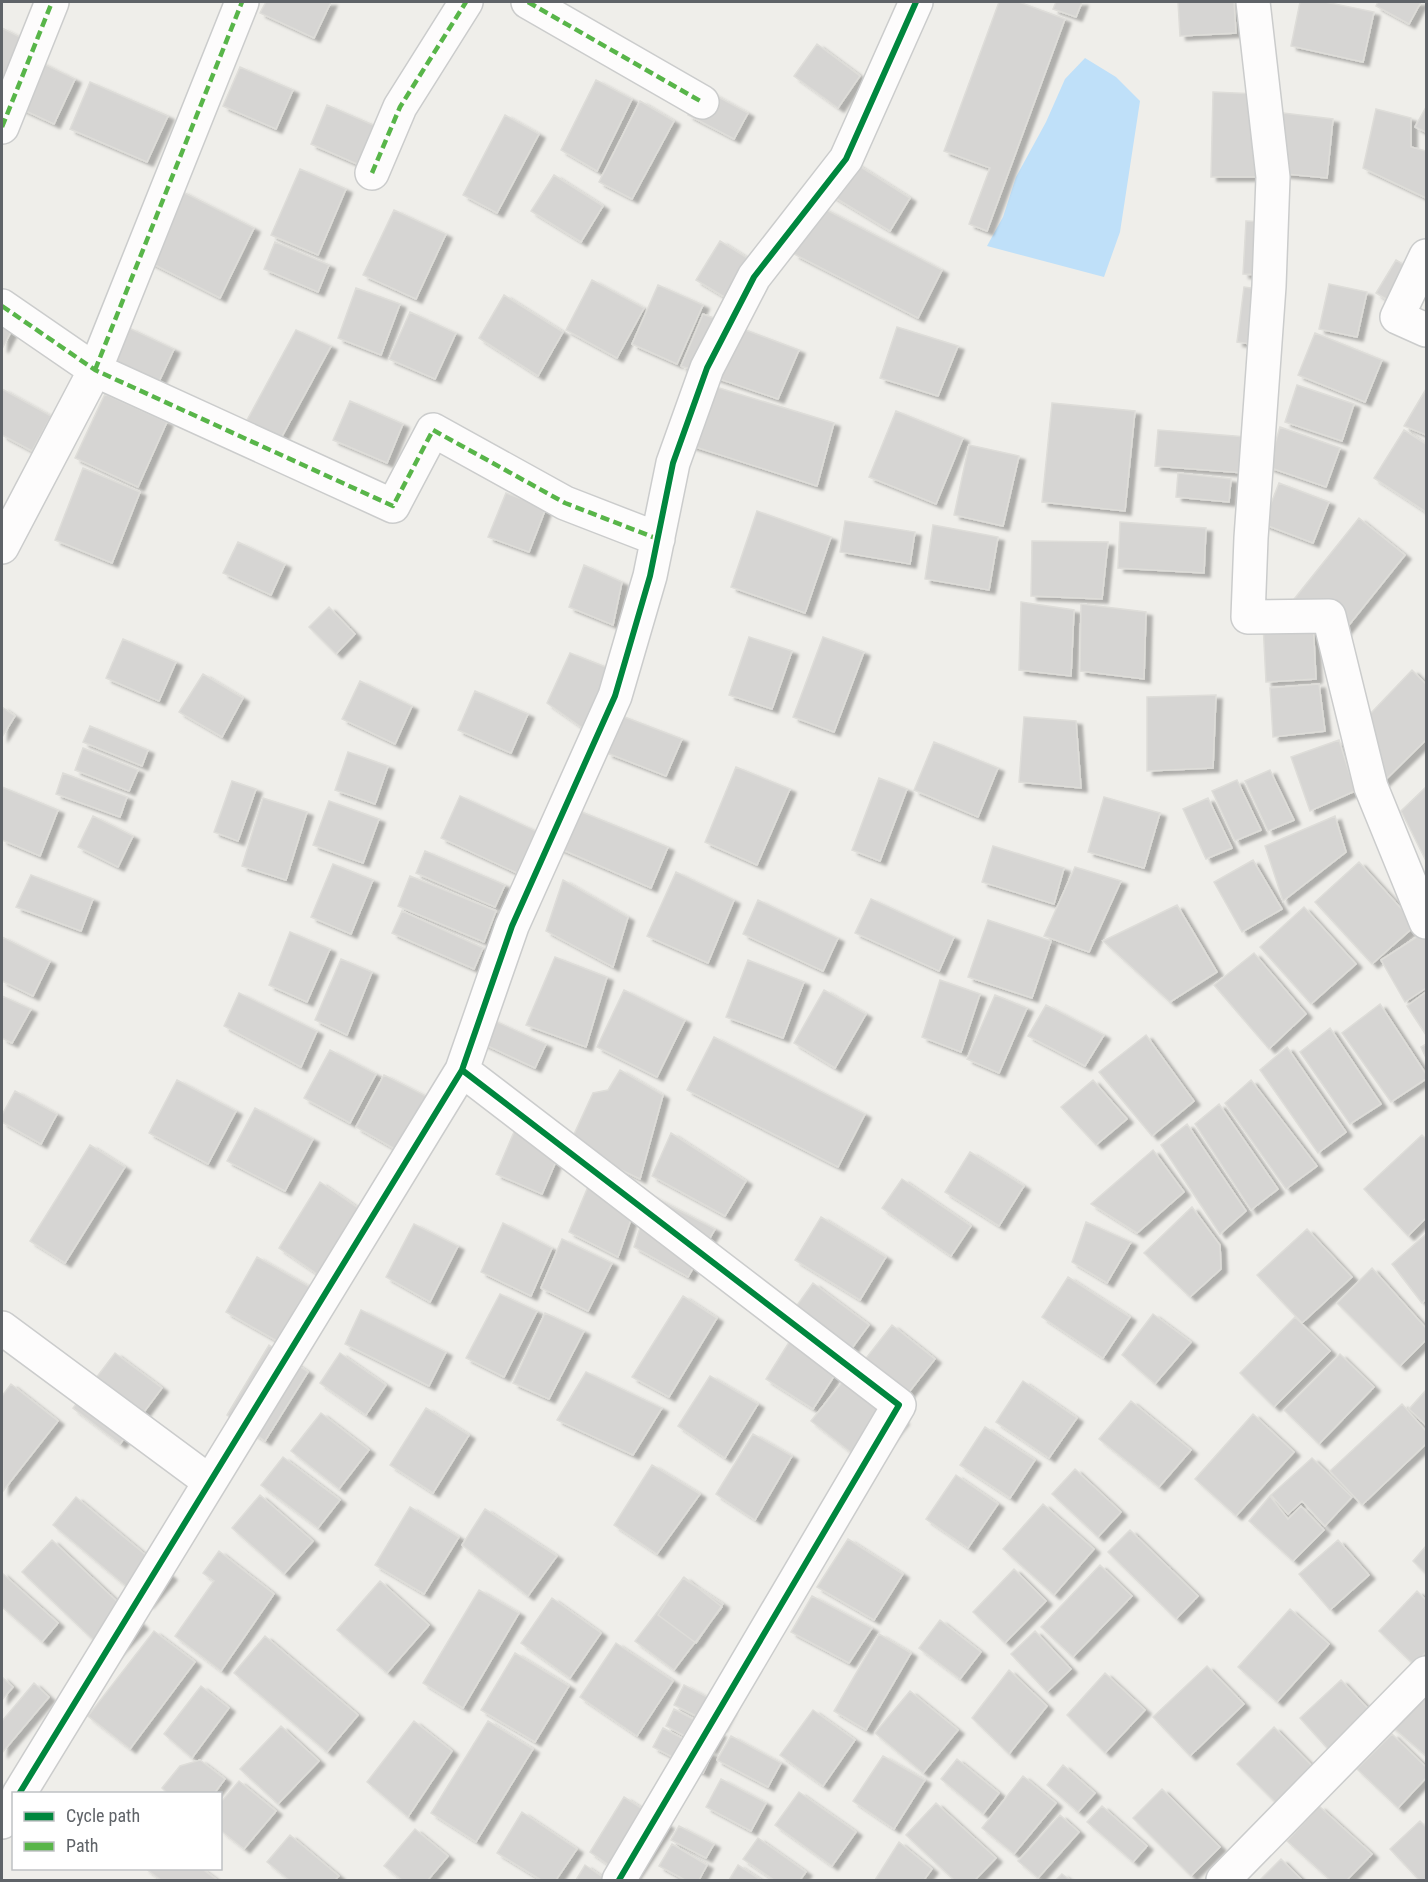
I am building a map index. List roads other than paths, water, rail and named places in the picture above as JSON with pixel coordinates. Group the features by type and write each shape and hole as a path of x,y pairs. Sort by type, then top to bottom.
{"street":[{"path":"2,127 52,2"},
{"path":"2,547 95,370 242,2"},
{"path":"372,173 400,106 466,2"},
{"path":"528,2 702,102"},
{"path":"20,1792 462,1070 512,926 615,696 650,576 673,463 707,368 754,277 846,159 916,2"},
{"path":"1253,2 1273,177 1269,286 1251,538 1248,617 1329,616 1371,788 1426,922"},
{"path":"1426,256 1397,317 1426,330"},
{"path":"2,306 95,370 393,506 433,430 565,503 658,539"},
{"path":"462,1070 899,1405 619,1881"},
{"path":"2,1328 210,1482"},
{"path":"1223,1881 1426,1673"},
{"path":"2,1822 12,1805"}],"water":[{"path":"1085,58 1116,77 1140,101 1120,232 1104,277 987,246 1003,217 1016,177 1046,122 1065,79"}]}
